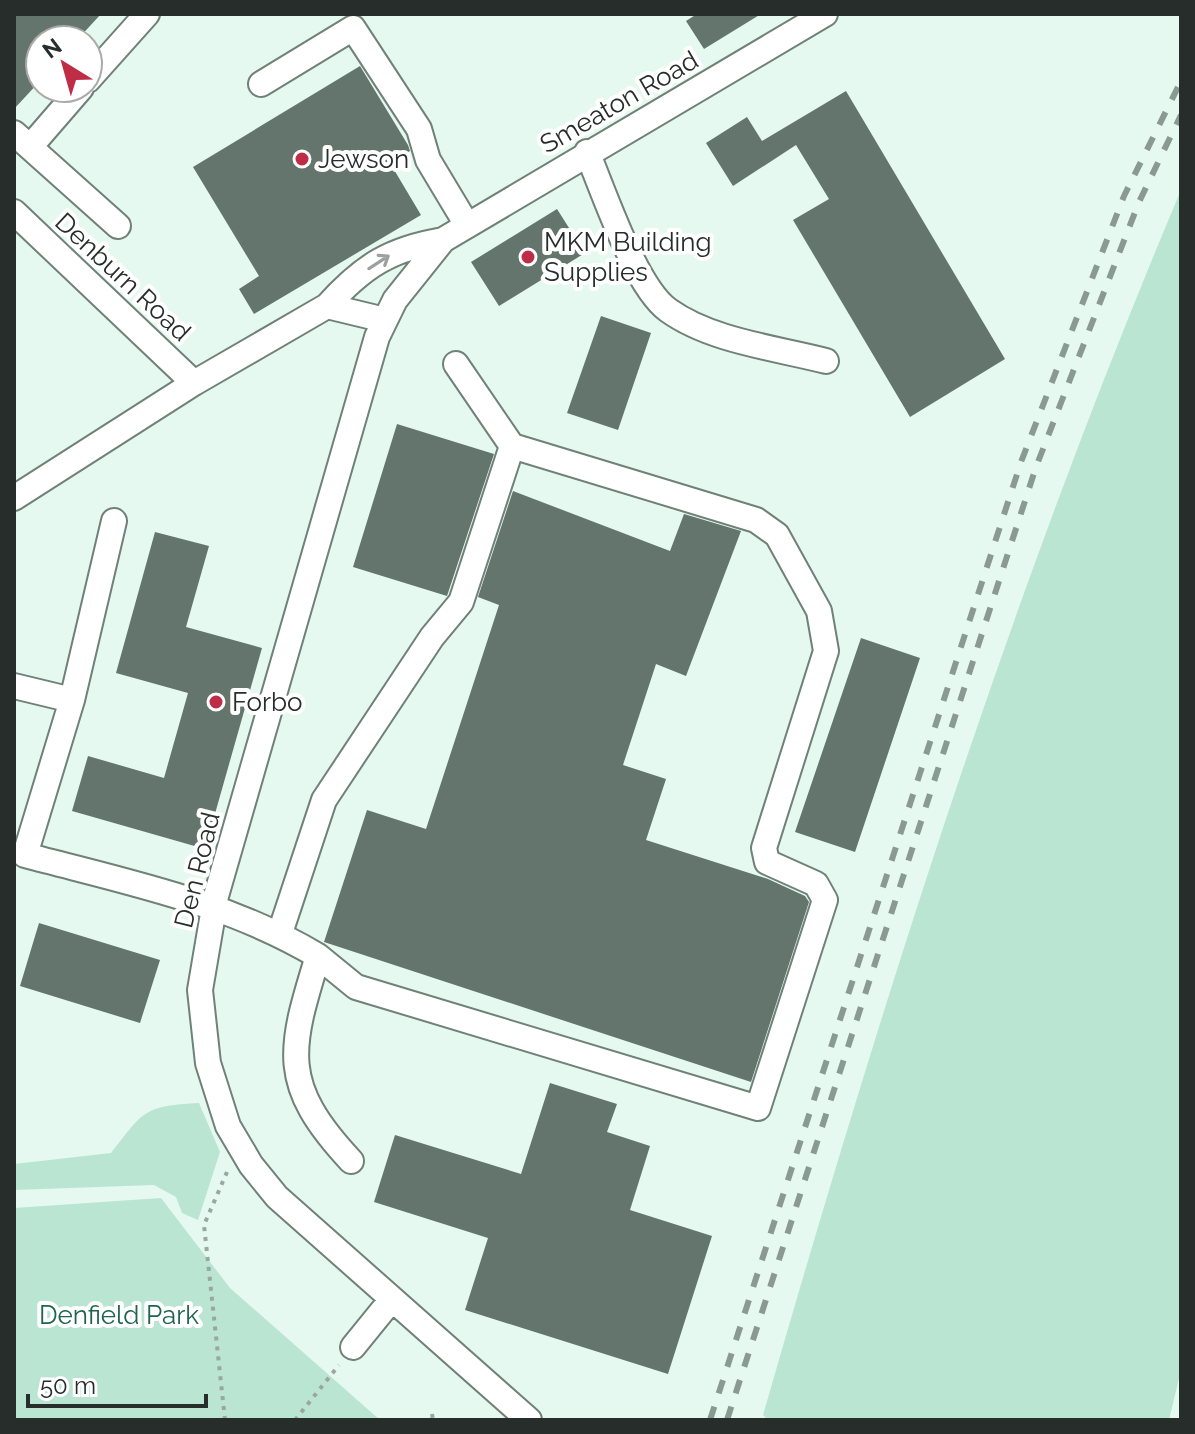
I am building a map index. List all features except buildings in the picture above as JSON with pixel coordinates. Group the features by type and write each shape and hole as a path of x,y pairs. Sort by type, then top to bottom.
{"street":[{"path":"104,62 147,14"},
{"name":"Smeaton Road","path":"443,240 587,152 825,14"},
{"path":"261,84 353,28 419,129 428,160 467,225"},
{"path":"63,104 22,140 118,226"},
{"path":"587,152 627,246 649,287 668,310 712,331 826,361"},
{"name":"Denburn Road","path":"14,212 194,383"},
{"path":"14,498 194,383 327,306 349,281 402,247 443,240"},
{"name":"Den Road","path":"443,240 395,300 377,337 214,905 200,990 208,1063 228,1126 243,1152 277,1197 529,1420"},
{"path":"327,306 385,320"},
{"path":"114,521 72,700 38,813 20,854 214,905 280,933 318,956 356,987 758,1108 825,900 816,884 767,862 764,848 826,651 819,611 777,535 756,520 512,446 456,364"},
{"path":"280,933 324,800 432,637 461,602 512,446"},
{"path":"14,686 72,700"},
{"path":"14,806 38,813"},
{"path":"318,956 295,1045 297,1078 304,1102 323,1132 351,1161"},
{"path":"353,1347 392,1299"}],"path":[{"path":"225,1420 204,1225 228,1169 243,1152"},
{"path":"295,1420 353,1347"}],"green space":[{"path":"1181,190 1181,1370 1169,1420 768,1420 763,1415 808,1260 903,950 954,796 1062,491"},
{"path":"199,1103 220,1152 198,1220 182,1213 176,1197 154,1185 14,1190 14,1164 111,1153 146,1113 166,1106"},
{"name":"Denfield Park","path":"161,1198 230,1288 380,1420 14,1420 14,1208"}],"railway":[{"path":"710,1420 1021,462 1124,196 1181,81"},
{"path":"727,1420 1036,467 1139,202 1181,115"}],"place":[{"name":"Jewson","path":"302,159"},
{"name":"MKM Building Supplies","path":"528,257"},
{"name":"Forbo","path":"216,702"}]}
